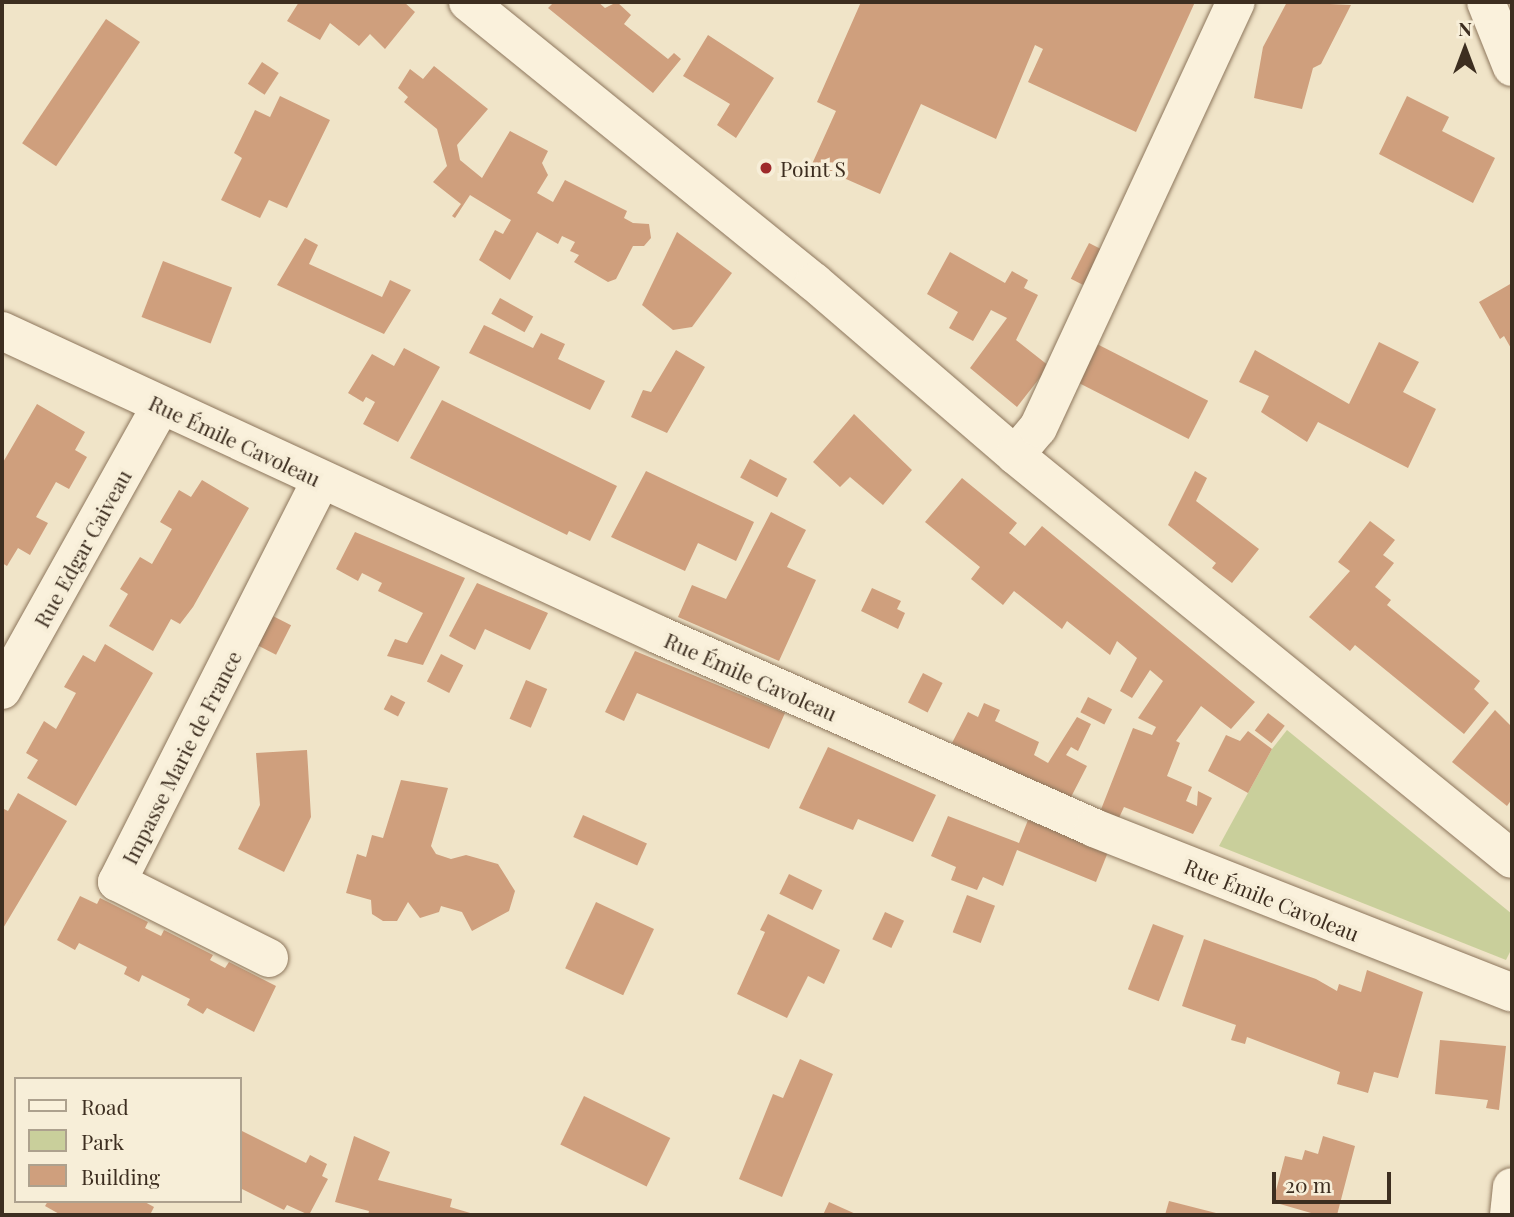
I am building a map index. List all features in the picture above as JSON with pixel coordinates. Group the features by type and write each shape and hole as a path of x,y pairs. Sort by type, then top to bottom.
{"street":[{"path":"468,2 814,282 1015,456 1512,859"},
{"path":"1015,456 1038,428 1236,2"},
{"path":"1486,2 1512,67"},
{"name":"Rue Émile Cavoleau","path":"2,331 321,480 1094,828 1512,993"},
{"name":"Rue Edgar Caiveau","path":"2,690 161,405"},
{"name":"Impasse Marie de France","path":"269,958 117,882 321,480"},
{"path":"1509,1215 1512,1187"}],"green space":[{"path":"1287,730 1512,914 1512,948 1506,960 1219,846 1272,749"}],"building":[{"path":"299,2 404,2 415,12 385,49 370,34 359,46 330,23 320,40 287,21"},
{"path":"554,2 598,2 605,8 617,2 631,15 624,24 668,59 674,53 681,59 653,93 548,8"},
{"path":"861,2 1195,2 1136,132 1028,82 1043,49 1035,45 996,139 921,104 880,194 812,164 836,111 817,102"},
{"path":"1287,2 1351,5 1321,64 1313,68 1302,109 1254,98 1263,47"},
{"path":"106,19 140,42 56,166 22,143"},
{"path":"708,35 774,78 736,138 717,125 730,104 683,76"},
{"path":"262,62 279,73 265,95 248,84"},
{"path":"434,66 488,109 457,145 460,160 482,178 510,131 548,151 542,163 548,175 537,193 553,202 565,180 627,211 624,218 633,223 649,224 651,238 644,246 633,246 616,279 608,282 574,262 579,255 570,251 575,242 562,236 558,244 537,232 510,280 479,260 495,230 503,234 511,220 470,195 455,218 452,216 461,204 433,182 447,166 437,129 404,102 408,97 398,88 410,69 423,79"},
{"path":"280,96 330,120 287,208 269,200 260,218 221,200 242,158 234,153 255,110 270,117"},
{"path":"1407,96 1449,117 1442,131 1495,158 1473,203 1379,154"},
{"path":"677,232 732,273 692,327 673,330 642,305"},
{"path":"305,238 318,245 309,264 382,297 390,280 411,290 384,334 277,285"},
{"path":"1089,243 1107,252 1089,288 1071,279"},
{"path":"950,252 1005,283 1012,271 1028,280 1024,288 1038,295 1016,340 1049,366 1017,407 970,368 1007,318 991,310 973,341 949,328 958,312 927,294"},
{"path":"163,261 232,288 211,344 141,317"},
{"path":"1512,283 1512,350 1504,336 1500,339 1479,302"},
{"path":"500,298 533,316 525,332 491,314"},
{"path":"484,325 533,348 541,333 565,344 558,359 605,381 590,410 469,353"},
{"path":"1379,342 1419,362 1403,392 1436,409 1408,468 1318,422 1307,442 1261,412 1269,396 1239,382 1255,350 1349,404"},
{"path":"1095,343 1208,401 1189,439 1075,381"},
{"path":"404,348 440,367 398,442 363,424 375,402 366,397 363,402 348,393 372,354 394,366"},
{"path":"676,350 705,367 667,433 631,417 643,390 651,392"},
{"path":"442,400 617,486 590,541 569,531 567,535 410,458"},
{"path":"37,404 85,432 75,450 87,457 69,489 56,482 36,517 48,523 30,555 18,548 7,566 2,563 2,464"},
{"path":"854,414 912,470 883,505 850,477 840,487 813,462"},
{"path":"750,459 787,479 777,497 740,478"},
{"path":"646,471 754,522 736,561 698,543 685,571 611,537"},
{"path":"1195,471 1207,478 1196,501 1259,549 1232,583 1212,568 1216,563 1168,525"},
{"path":"962,478 1017,523 1009,533 1025,546 1042,526 1255,702 1231,729 1201,706 1176,741 1180,743 1167,776 1192,787 1186,801 1197,806 1198,791 1212,798 1193,834 1124,807 1118,820 1100,812 1133,728 1152,735 1156,727 1138,718 1163,681 1150,670 1132,698 1120,691 1137,658 1117,641 1110,655 1067,621 1062,629 1014,591 1003,605 971,579 980,567 925,522"},
{"path":"202,480 249,508 193,607 180,624 171,619 153,651 109,626 128,594 120,589 140,557 152,564 172,529 160,522 179,490 191,497"},
{"path":"771,512 806,530 787,567 816,580 779,661 678,617 692,585 726,599"},
{"path":"1370,521 1395,540 1383,555 1394,563 1375,587 1391,600 1387,605 1480,681 1474,689 1489,703 1464,734 1355,645 1350,651 1309,617 1350,571 1338,562"},
{"path":"355,532 465,578 423,665 387,656 395,639 407,643 423,613 378,591 382,583 362,573 358,581 336,569"},
{"path":"477,583 548,613 530,650 485,629 475,650 449,636"},
{"path":"872,588 901,601 897,609 905,613 898,629 861,611"},
{"path":"267,613 291,625 276,655 252,642"},
{"path":"105,644 153,673 76,806 27,778 38,760 26,753 44,721 56,729 76,693 64,687 83,655 95,662"},
{"path":"635,651 785,713 769,749 637,693 624,721 605,712"},
{"path":"441,654 463,665 449,693 427,682"},
{"path":"923,673 943,683 928,712 908,702"},
{"path":"526,680 547,689 531,728 510,719"},
{"path":"391,695 405,702 398,717 384,709"},
{"path":"1088,697 1112,709 1104,724 1080,712"},
{"path":"984,703 1000,710 995,721 1039,742 1034,755 1048,763 1077,717 1091,724 1078,751 1071,747 1066,755 1087,766 1070,799 952,743 968,712 978,717"},
{"path":"1495,710 1512,727 1512,799 1507,806 1452,762"},
{"path":"1268,713 1285,726 1272,743 1255,731"},
{"path":"1248,731 1272,749 1248,793 1208,771 1226,735 1240,741"},
{"path":"828,747 936,795 913,842 858,819 853,830 799,808"},
{"path":"307,750 311,817 284,872 238,849 260,805 256,753"},
{"path":"401,780 448,788 431,846 436,854 451,859 466,855 498,864 515,891 509,911 472,931 462,912 441,906 439,912 420,918 408,902 397,921 383,921 372,914 371,900 346,893 357,854 366,857 372,835 383,838"},
{"path":"18,793 67,821 2,930 2,808 8,811"},
{"path":"583,815 647,843 637,865 573,837"},
{"path":"948,816 1019,843 1028,820 1108,852 1096,882 1017,850 1003,886 983,877 977,890 951,880 956,867 931,856"},
{"path":"789,874 822,890 813,910 779,894"},
{"path":"967,895 995,906 981,943 953,932"},
{"path":"80,896 97,904 100,898 148,922 145,928 161,936 164,930 213,955 210,960 225,968 229,962 276,986 254,1032 207,1008 203,1014 187,1005 190,999 142,975 139,982 124,974 127,967 79,943 75,950 57,940"},
{"path":"596,902 654,929 623,995 565,968"},
{"path":"885,912 904,921 891,948 872,939"},
{"path":"768,914 840,950 824,984 808,976 787,1018 737,994 765,932 760,930"},
{"path":"1153,924 1184,936 1159,1001 1128,989"},
{"path":"1204,939 1316,979 1337,991 1339,984 1361,992 1367,970 1423,992 1398,1078 1374,1072 1368,1093 1337,1084 1340,1072 1247,1037 1245,1044 1231,1040 1236,1025 1182,1006"},
{"path":"1440,1040 1506,1046 1499,1110 1486,1108 1488,1100 1435,1094"},
{"path":"800,1059 833,1074 782,1197 739,1179 773,1094 783,1098"},
{"path":"584,1096 670,1138 647,1187 560,1145"},
{"path":"242,1131 306,1163 310,1155 327,1164 322,1176 328,1179 309,1215 287,1205 284,1210 242,1189"},
{"path":"354,1136 390,1152 378,1180 452,1199 450,1207 477,1215 368,1215 369,1211 335,1202"},
{"path":"1323,1136 1355,1146 1337,1215 1318,1215 1273,1202 1285,1156 1302,1160 1305,1150 1318,1154"},
{"path":"1169,1201 1220,1214 1220,1215 1165,1215"},
{"path":"829,1202 858,1215 823,1215"},
{"path":"47,1203 147,1203 154,1207 150,1215 61,1215 45,1206"}],"place":[{"name":"Point S","path":"766,168"}]}
